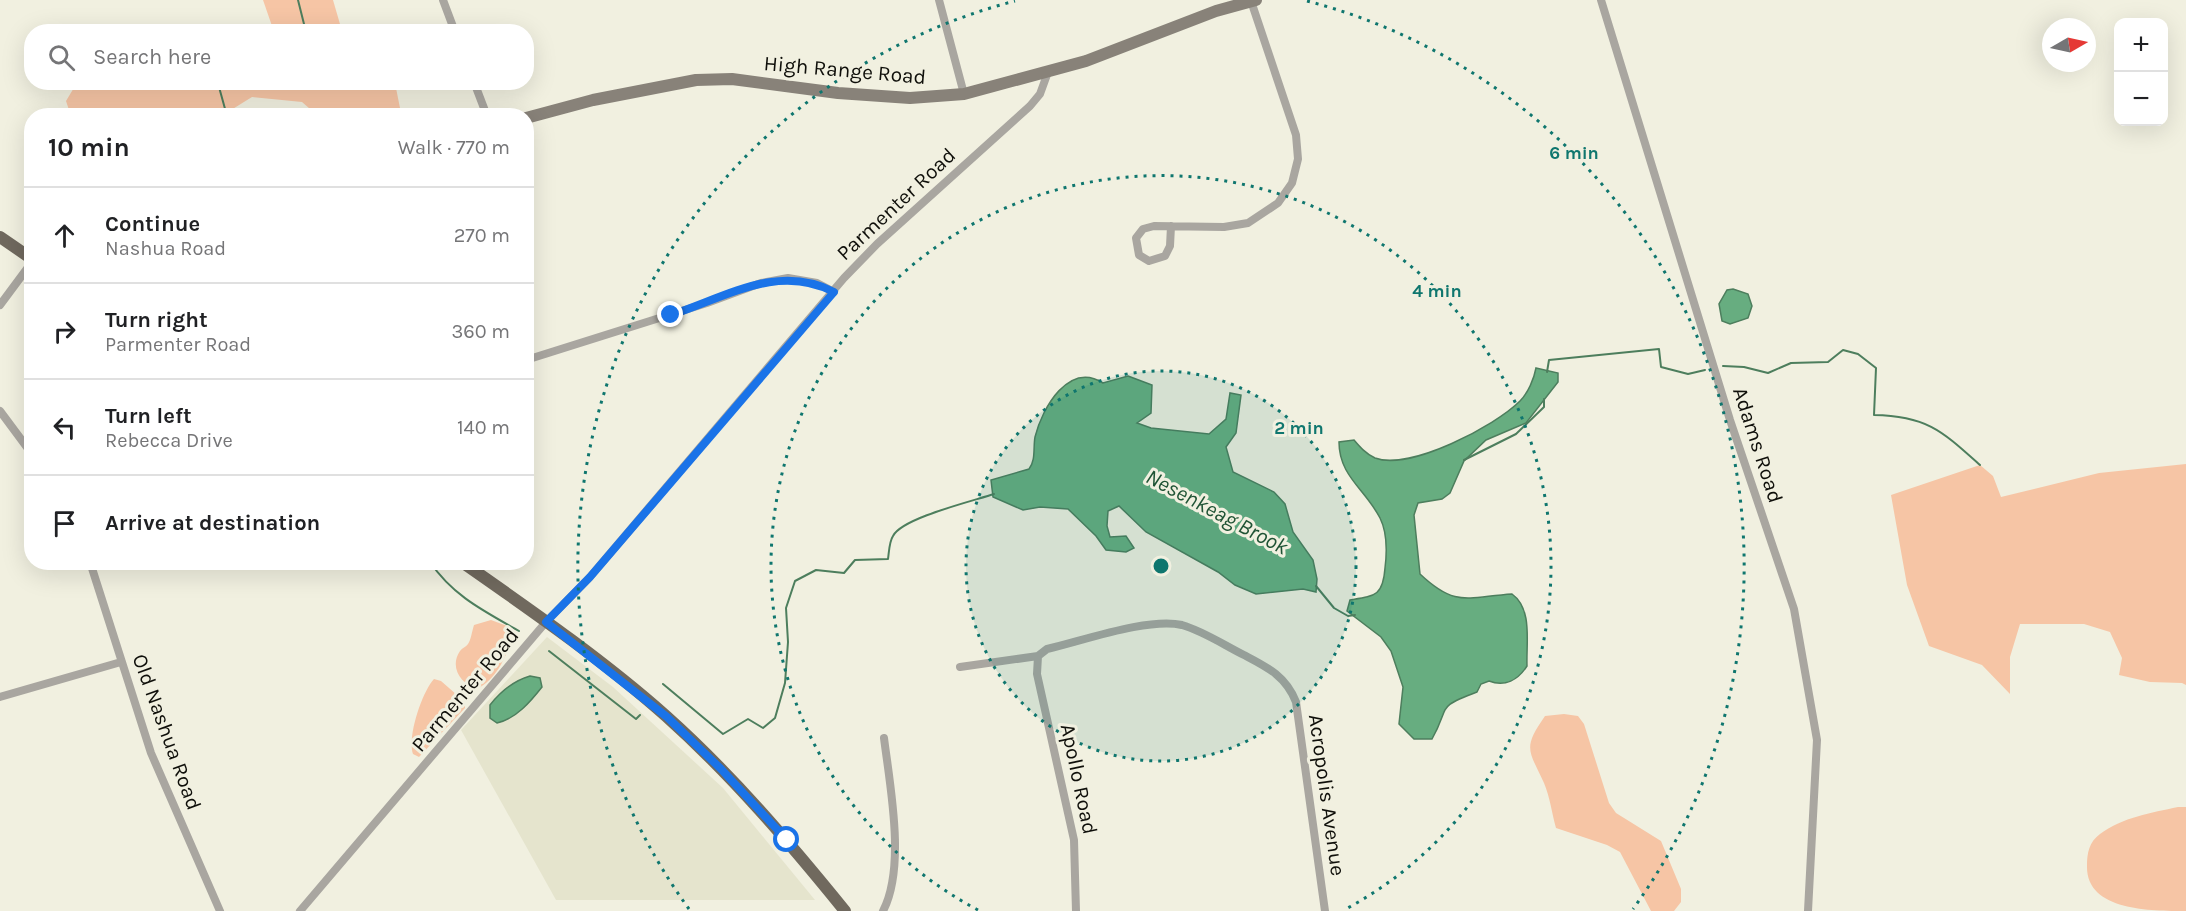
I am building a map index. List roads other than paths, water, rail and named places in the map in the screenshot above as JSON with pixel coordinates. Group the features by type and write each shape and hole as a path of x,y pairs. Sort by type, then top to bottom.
{"main road":[{"path":"0,237 24,254"},
{"path":"473,570 632,687 708,756 780,832 845,911"}],"street":[{"path":"443,0 452,24"},
{"path":"939,0 964,94"},
{"path":"1171,226 1170,246 1165,256 1149,261 1139,255 1135,244 1143,228 1171,226 1224,227 1248,223 1278,203 1296,171 1296,135 1254,0"},
{"name":"High Range Road","path":"534,116 593,100 696,80 732,79 838,93 910,99 964,94 1101,56 1216,11 1254,0"},
{"name":"Adams Road","path":"1601,0 1730,420 1794,609 1817,740 1808,911"},
{"name":"Parmenter Road","path":"300,911 546,622 590,577 834,292 877,244 1030,106 1040,94 1048,72"},
{"path":"477,90 484,108"},
{"path":"0,305 24,271"},
{"path":"534,357 698,306 760,283 788,278 817,283 834,292"},
{"path":"0,411 24,443"},
{"name":"Old Nashua Road","path":"92,570 151,753 220,911"},
{"name":"Acropolis Avenue","path":"1038,656 1047,649 1116,632 1153,624 1172,624 1190,628 1267,667 1288,685 1296,702 1325,911"},
{"path":"960,667 1038,656"},
{"name":"Apollo Road","path":"1038,656 1037,674 1074,840 1076,911"},
{"path":"0,697 121,662"},
{"path":"883,911 891,880 896,836 884,738"}],"water":[{"path":"1733,289 1748,294 1752,306 1748,318 1730,324 1722,321 1719,304 1727,290"},
{"path":"1536,368 1558,373 1558,382 1526,423 1486,440 1464,461 1450,493 1442,499 1418,503 1414,515 1420,574 1432,585 1443,592 1463,598 1512,594 1519,600 1526,617 1527,666 1511,681 1495,683 1489,681 1481,684 1477,692 1454,701 1446,709 1432,739 1414,739 1399,724 1403,687 1391,651 1381,637 1347,611 1350,600 1372,596 1380,589 1384,577 1386,542 1380,518 1343,464 1339,442 1354,440 1375,458 1390,460 1430,452 1472,433 1508,411 1526,394"},
{"path":"1128,376 1152,385 1151,413 1137,423 1151,428 1209,434 1226,419 1230,393 1241,395 1236,433 1226,447 1233,472 1274,492 1285,504 1293,532 1313,560 1317,579 1316,592 1303,589 1256,594 1235,585 1218,572 1146,532 1119,506 1108,511 1107,526 1110,537 1126,536 1134,548 1126,552 1106,550 1096,536 1068,509 1040,507 1023,510 993,497 991,480 1029,469 1039,425 1051,401 1059,391 1068,383 1079,378 1091,378 1103,383"},
{"path":"530,676 540,678 542,687 528,703 517,714 504,721 497,723 490,718 490,705 498,695 513,684"}],"waterway":[{"name":"Nesenkeag Brook","path":"298,0 304,24"},
{"name":"Nesenkeag Brook","path":"220,90 225,108"},
{"name":"Nesenkeag Brook","path":"1547,372 1549,360 1659,349 1661,367 1688,374 1705,370"},
{"name":"Nesenkeag Brook","path":"1723,366 1744,367 1768,373 1791,363 1828,362 1843,350 1858,354 1876,368 1874,415 1908,418 1921,422 1955,443 1980,465"},
{"name":"Nesenkeag Brook","path":"1464,460 1516,434 1544,407 1544,399"},
{"name":"Nesenkeag Brook","path":"663,684 723,734 748,719 763,728 775,718 785,683 788,642 786,608 795,581 816,570 844,573 855,560 888,559 890,544 899,529 939,511 994,494"},
{"name":"Nesenkeag Brook","path":"436,570 459,594 519,631"},
{"name":"Nesenkeag Brook","path":"1316,586 1334,608 1348,616 1355,615"},
{"name":"Nesenkeag Brook","path":"549,651 636,719 640,715"}]}
